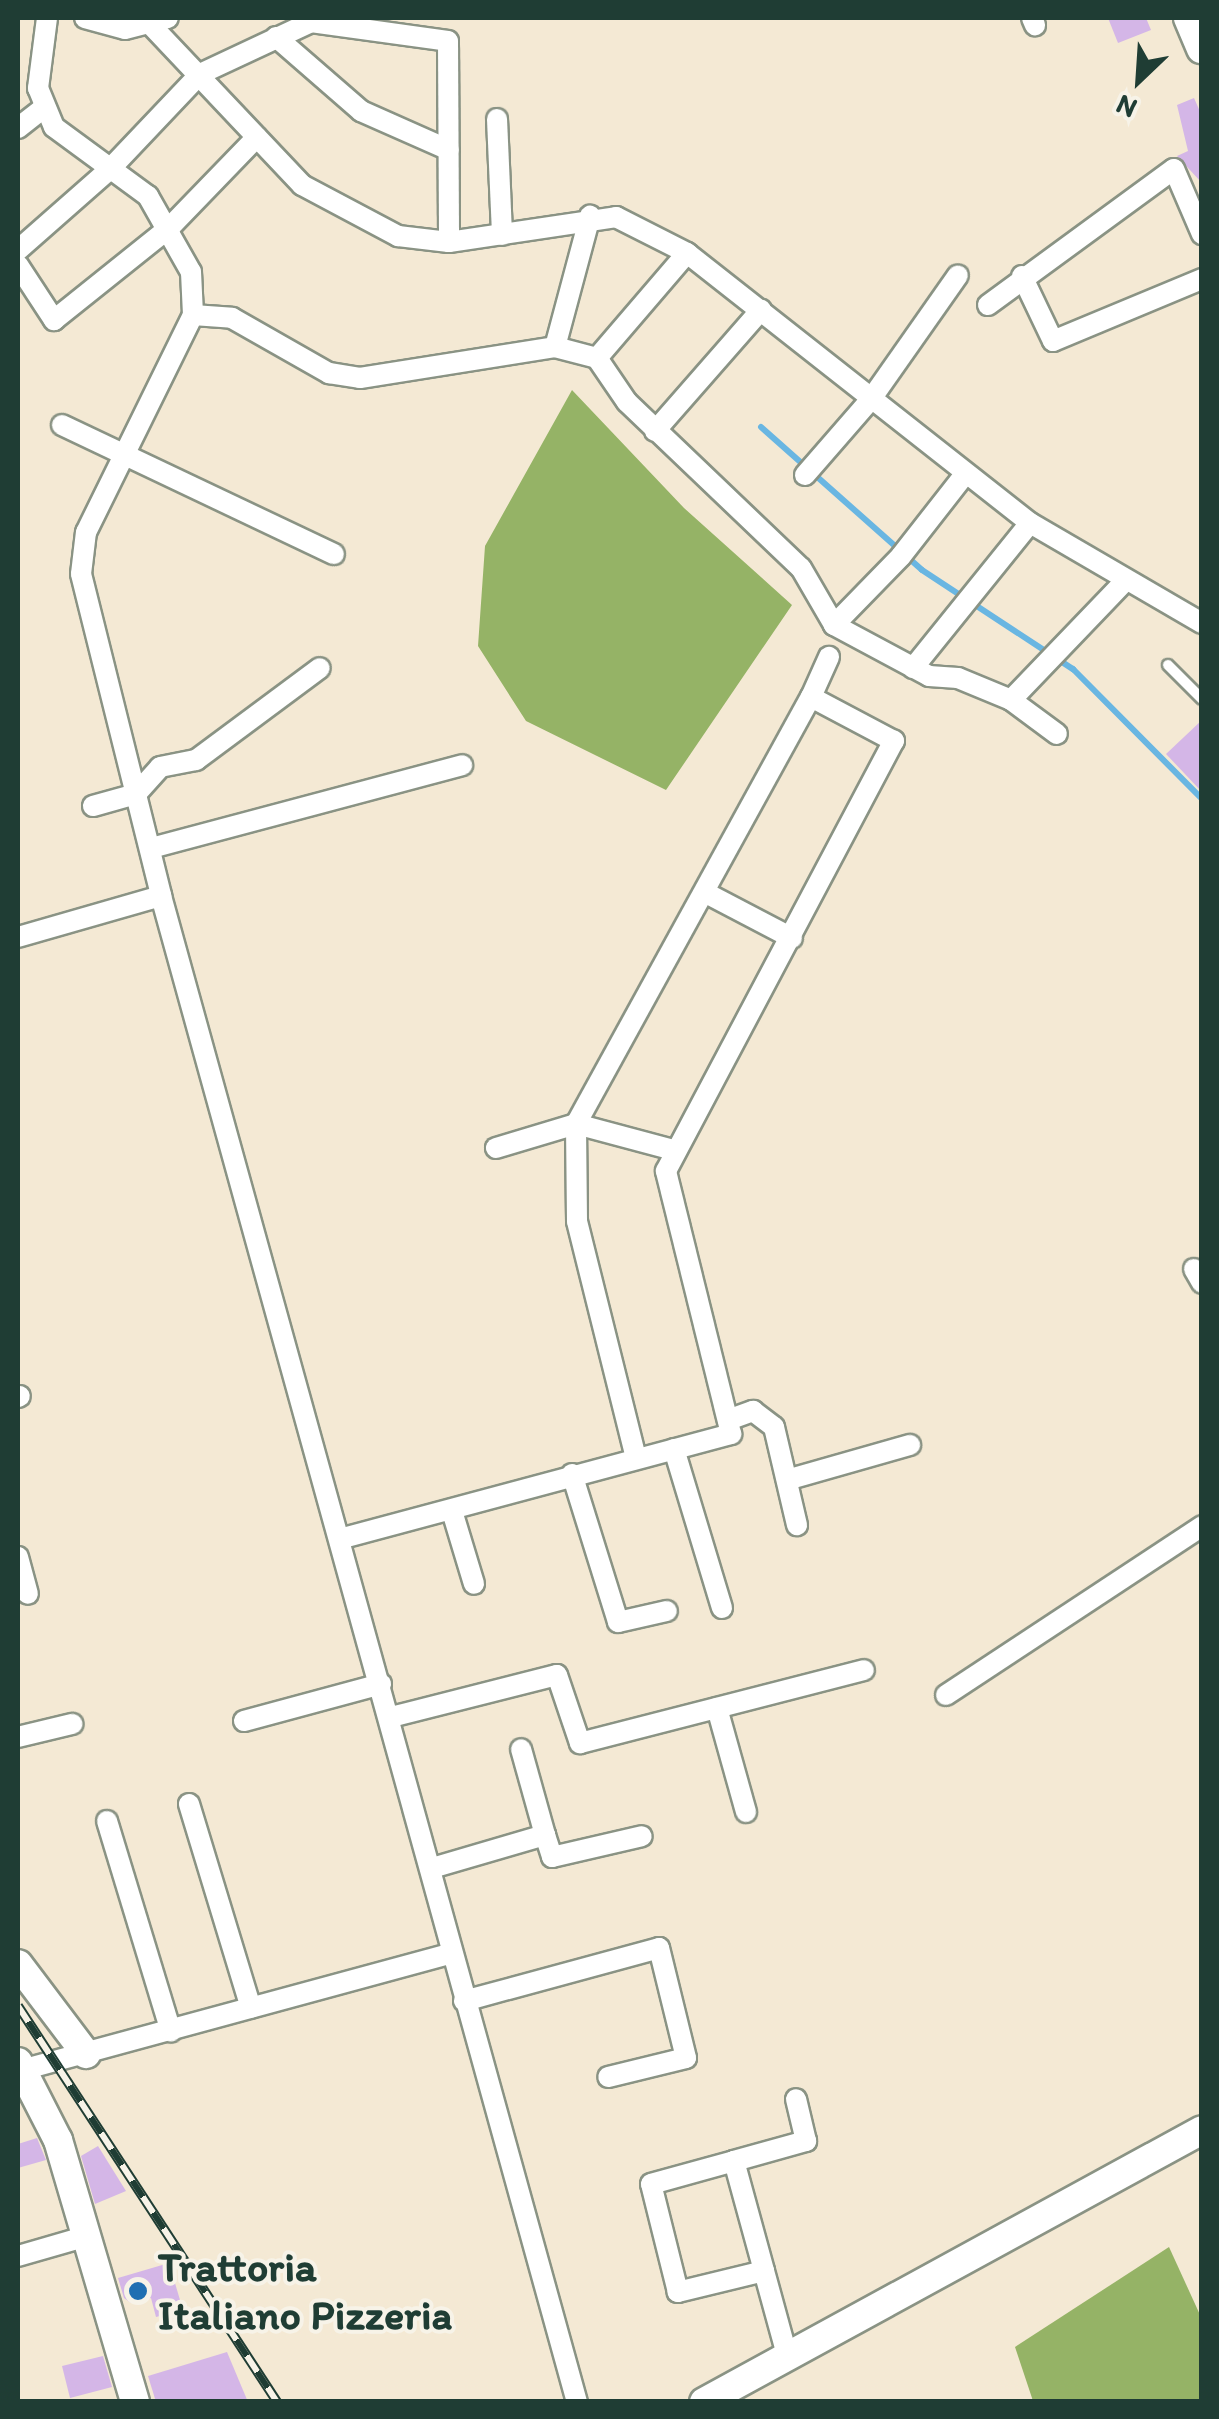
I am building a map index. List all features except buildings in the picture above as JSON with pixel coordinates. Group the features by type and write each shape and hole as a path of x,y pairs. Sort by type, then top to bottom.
{"main road":[{"path":"1188,18 1202,48"}],"street":[{"path":"47,18 38,88 44,108 78,150 148,196 170,227 192,272 193,315 119,455 86,532 82,574 162,896 577,2402"},
{"path":"85,18 125,29 158,20 200,74 302,185 398,236 448,242 590,216 635,224 686,253 1030,524 1202,623"},
{"path":"18,250 110,169 200,74 310,22 448,42 448,242"},
{"path":"276,37 361,111 448,150"},
{"path":"18,128 44,108"},
{"path":"497,118 502,235"},
{"path":"18,265 54,320 170,227 257,137"},
{"path":"988,304 1174,168 1202,234"},
{"path":"556,347 590,216"},
{"path":"597,358 686,253"},
{"path":"806,475 870,399 958,275"},
{"path":"1022,276 1053,341 1202,278"},
{"path":"655,431 760,310"},
{"path":"193,315 232,318 330,373 360,378 556,347 597,358 655,431 800,568 834,626 913,668 1011,700 1058,734"},
{"path":"62,424 119,455 334,554"},
{"path":"834,626 901,556 966,474"},
{"path":"913,668 1030,524"},
{"path":"1011,700 1124,581"},
{"path":"636,1458 577,1221 576,1124 706,893 829,657"},
{"path":"93,806 136,794 160,767 196,760 320,668"},
{"path":"342,1538 731,1434 666,1171 894,742 810,696"},
{"path":"151,848 462,766"},
{"path":"706,893 792,938"},
{"path":"18,937 162,896"},
{"path":"496,1148 576,1124 674,1150"},
{"path":"728,1420 752,1411 774,1427 797,1525"},
{"path":"786,1480 910,1445"},
{"path":"674,1449 722,1608"},
{"path":"572,1474 618,1622 668,1611"},
{"path":"452,1511 474,1584"},
{"path":"946,1695 1202,1526"},
{"path":"18,1558 28,1594"},
{"path":"391,1717 556,1675 580,1743 864,1670"},
{"path":"244,1721 381,1684"},
{"path":"716,1708 746,1812"},
{"path":"18,1737 72,1724"},
{"path":"521,1749 552,1857 642,1836"},
{"path":"189,1804 251,2008"},
{"path":"108,1821 171,2031"},
{"path":"432,1868 546,1835"},
{"path":"464,2002 659,1948 686,2058 608,2077"},
{"path":"135,2402 58,2140 19,2068 86,2054 451,1953"},
{"path":"18,1964 86,2054"},
{"path":"764,2271 678,2292 652,2184 806,2141 796,2098"},
{"path":"704,2402 1202,2130"},
{"path":"734,2161 787,2355"},
{"path":"18,2256 84,2238"}],"lane":[{"path":"1168,665 1202,699"}],"green space":[{"path":"572,390 684,508 792,605 666,790 526,721 478,646 485,546"},
{"path":"1169,2247 1201,2317 1201,2401 1033,2401 1015,2347"}],"waterway":[{"path":"761,427 922,570 1073,669 1202,799"}],"railway":[{"path":"18,2006 277,2402"}],"place":[{"name":"Trattoria Italiano Pizzeria","path":"138,2291"}]}
